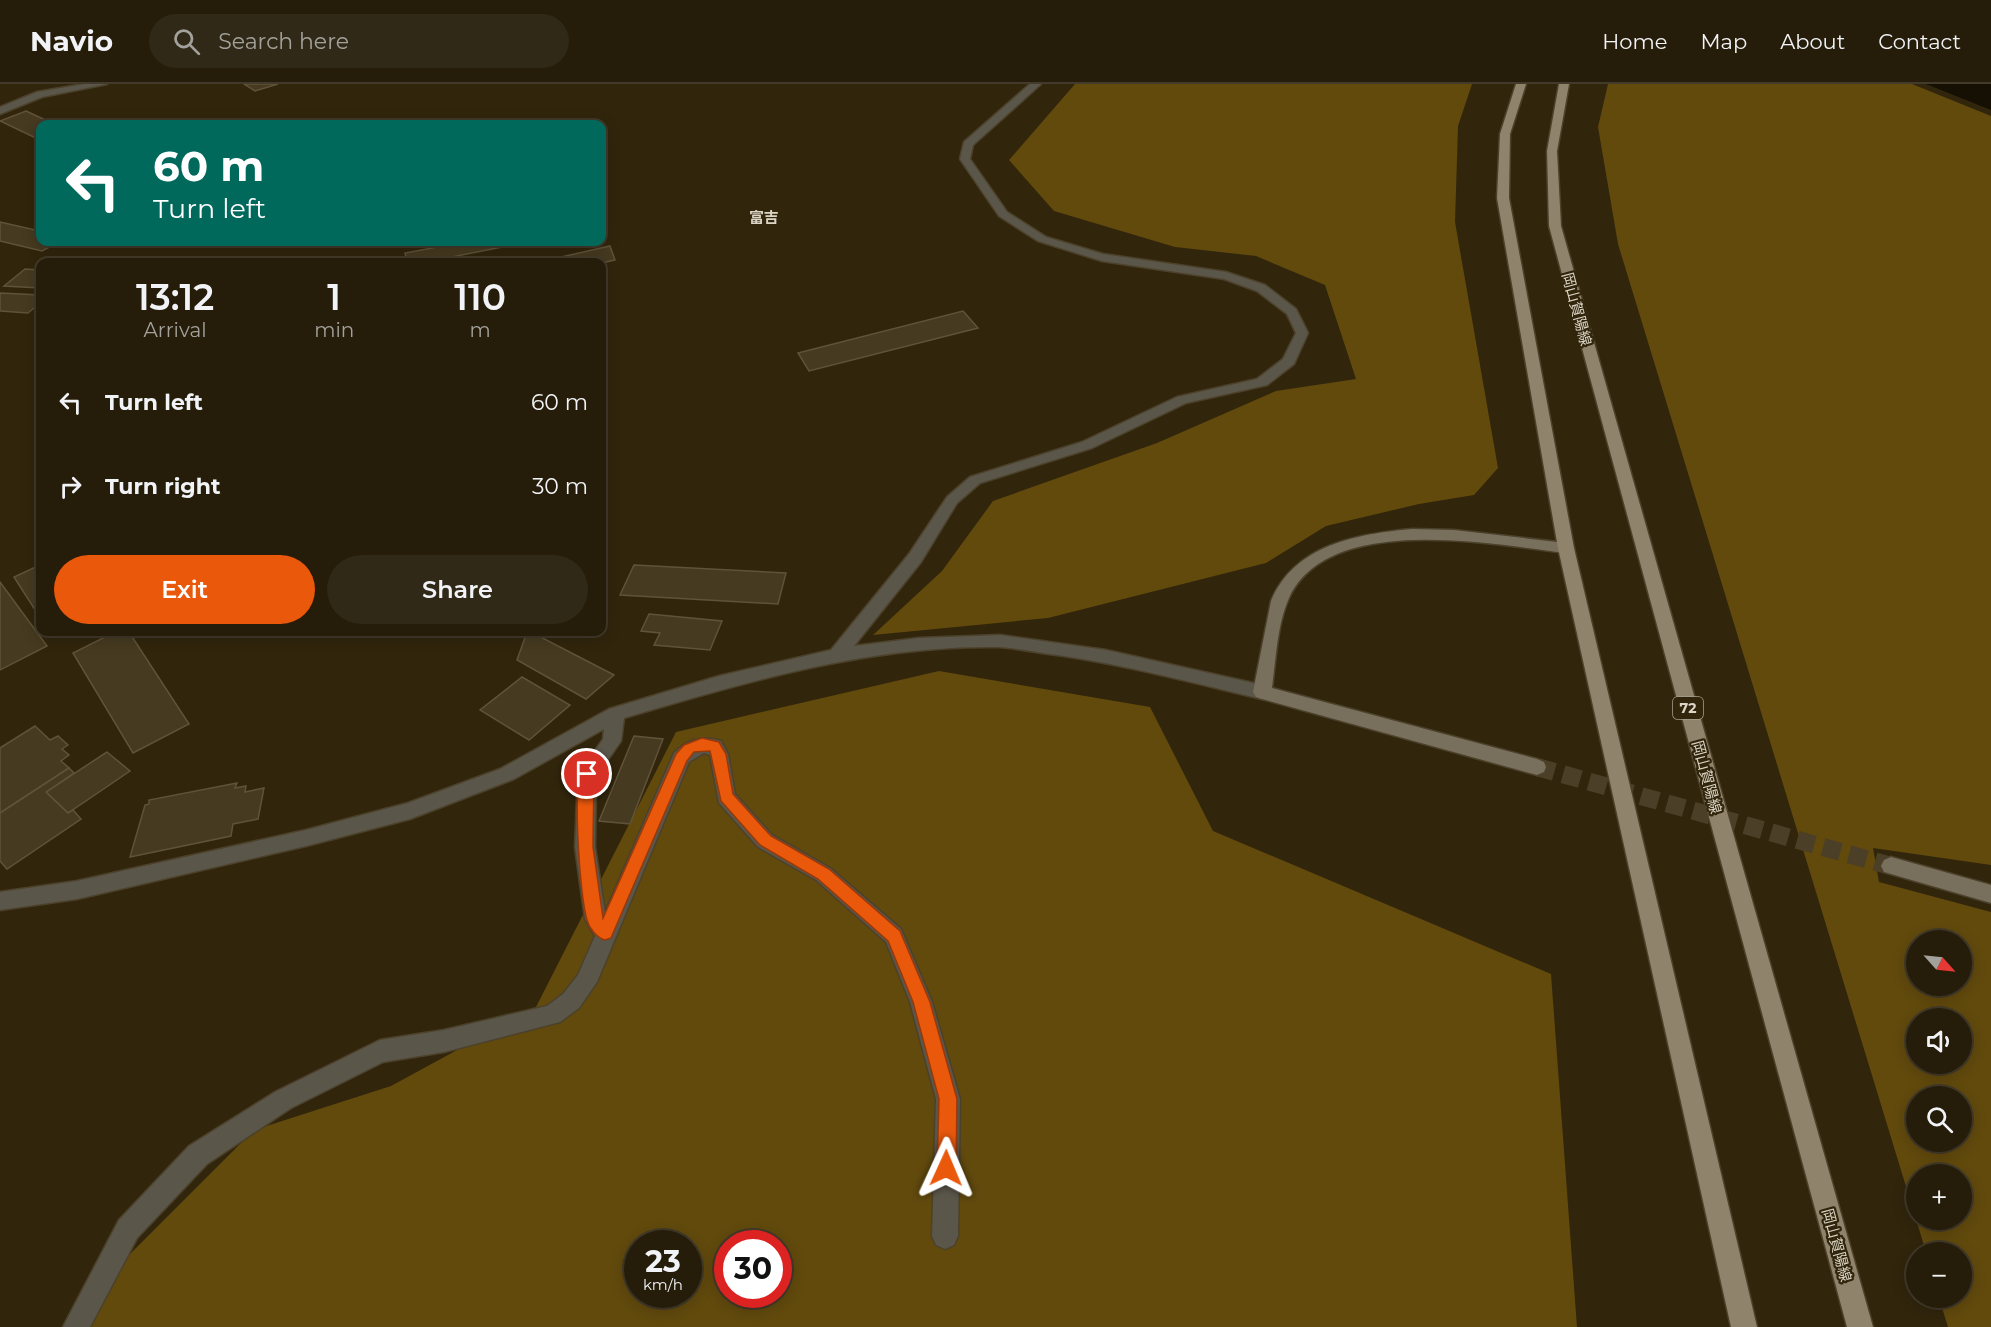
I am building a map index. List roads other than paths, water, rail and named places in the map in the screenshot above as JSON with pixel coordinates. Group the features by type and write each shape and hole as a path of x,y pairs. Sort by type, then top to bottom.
{"main road":[{"path":"1521,84 1505,134 1503,198 1566,548 1744,1327"},
{"name":"岡山賀陽線","path":"1564,84 1552,151 1555,226 1860,1327"}],"street":[{"path":"0,111 40,94 102,84"},
{"path":"837,655 915,558 952,500 975,480 1087,445 1182,399 1262,382 1289,361 1302,333 1292,312 1260,288 1226,276 1102,257 1042,239 1003,214 965,159 968,144 1036,84"},
{"path":"1262,692 1282,595 1304,567 1336,549 1372,538 1410,533 1566,548"},
{"path":"0,901 77,890 306,838 410,811 507,774 615,714 719,683 837,655 919,644 1000,641 1106,656 1262,692 1537,767"},
{"path":"605,933 595,919 585,847 587,774 612,741 615,714"},
{"path":"76,1327 128,1229 198,1155 283,1100 380,1051 444,1041 552,1015 571,1001 586,982 681,758 689,748 702,744 714,746 719,754 726,797 765,841 823,874 894,936 921,1002 948,1099 945,1236"},
{"path":"1891,866 1991,894"}],"tunnel":[{"path":"1537,767 1891,866"}],"district":[{"name":"富吉","path":"764,217"}]}
